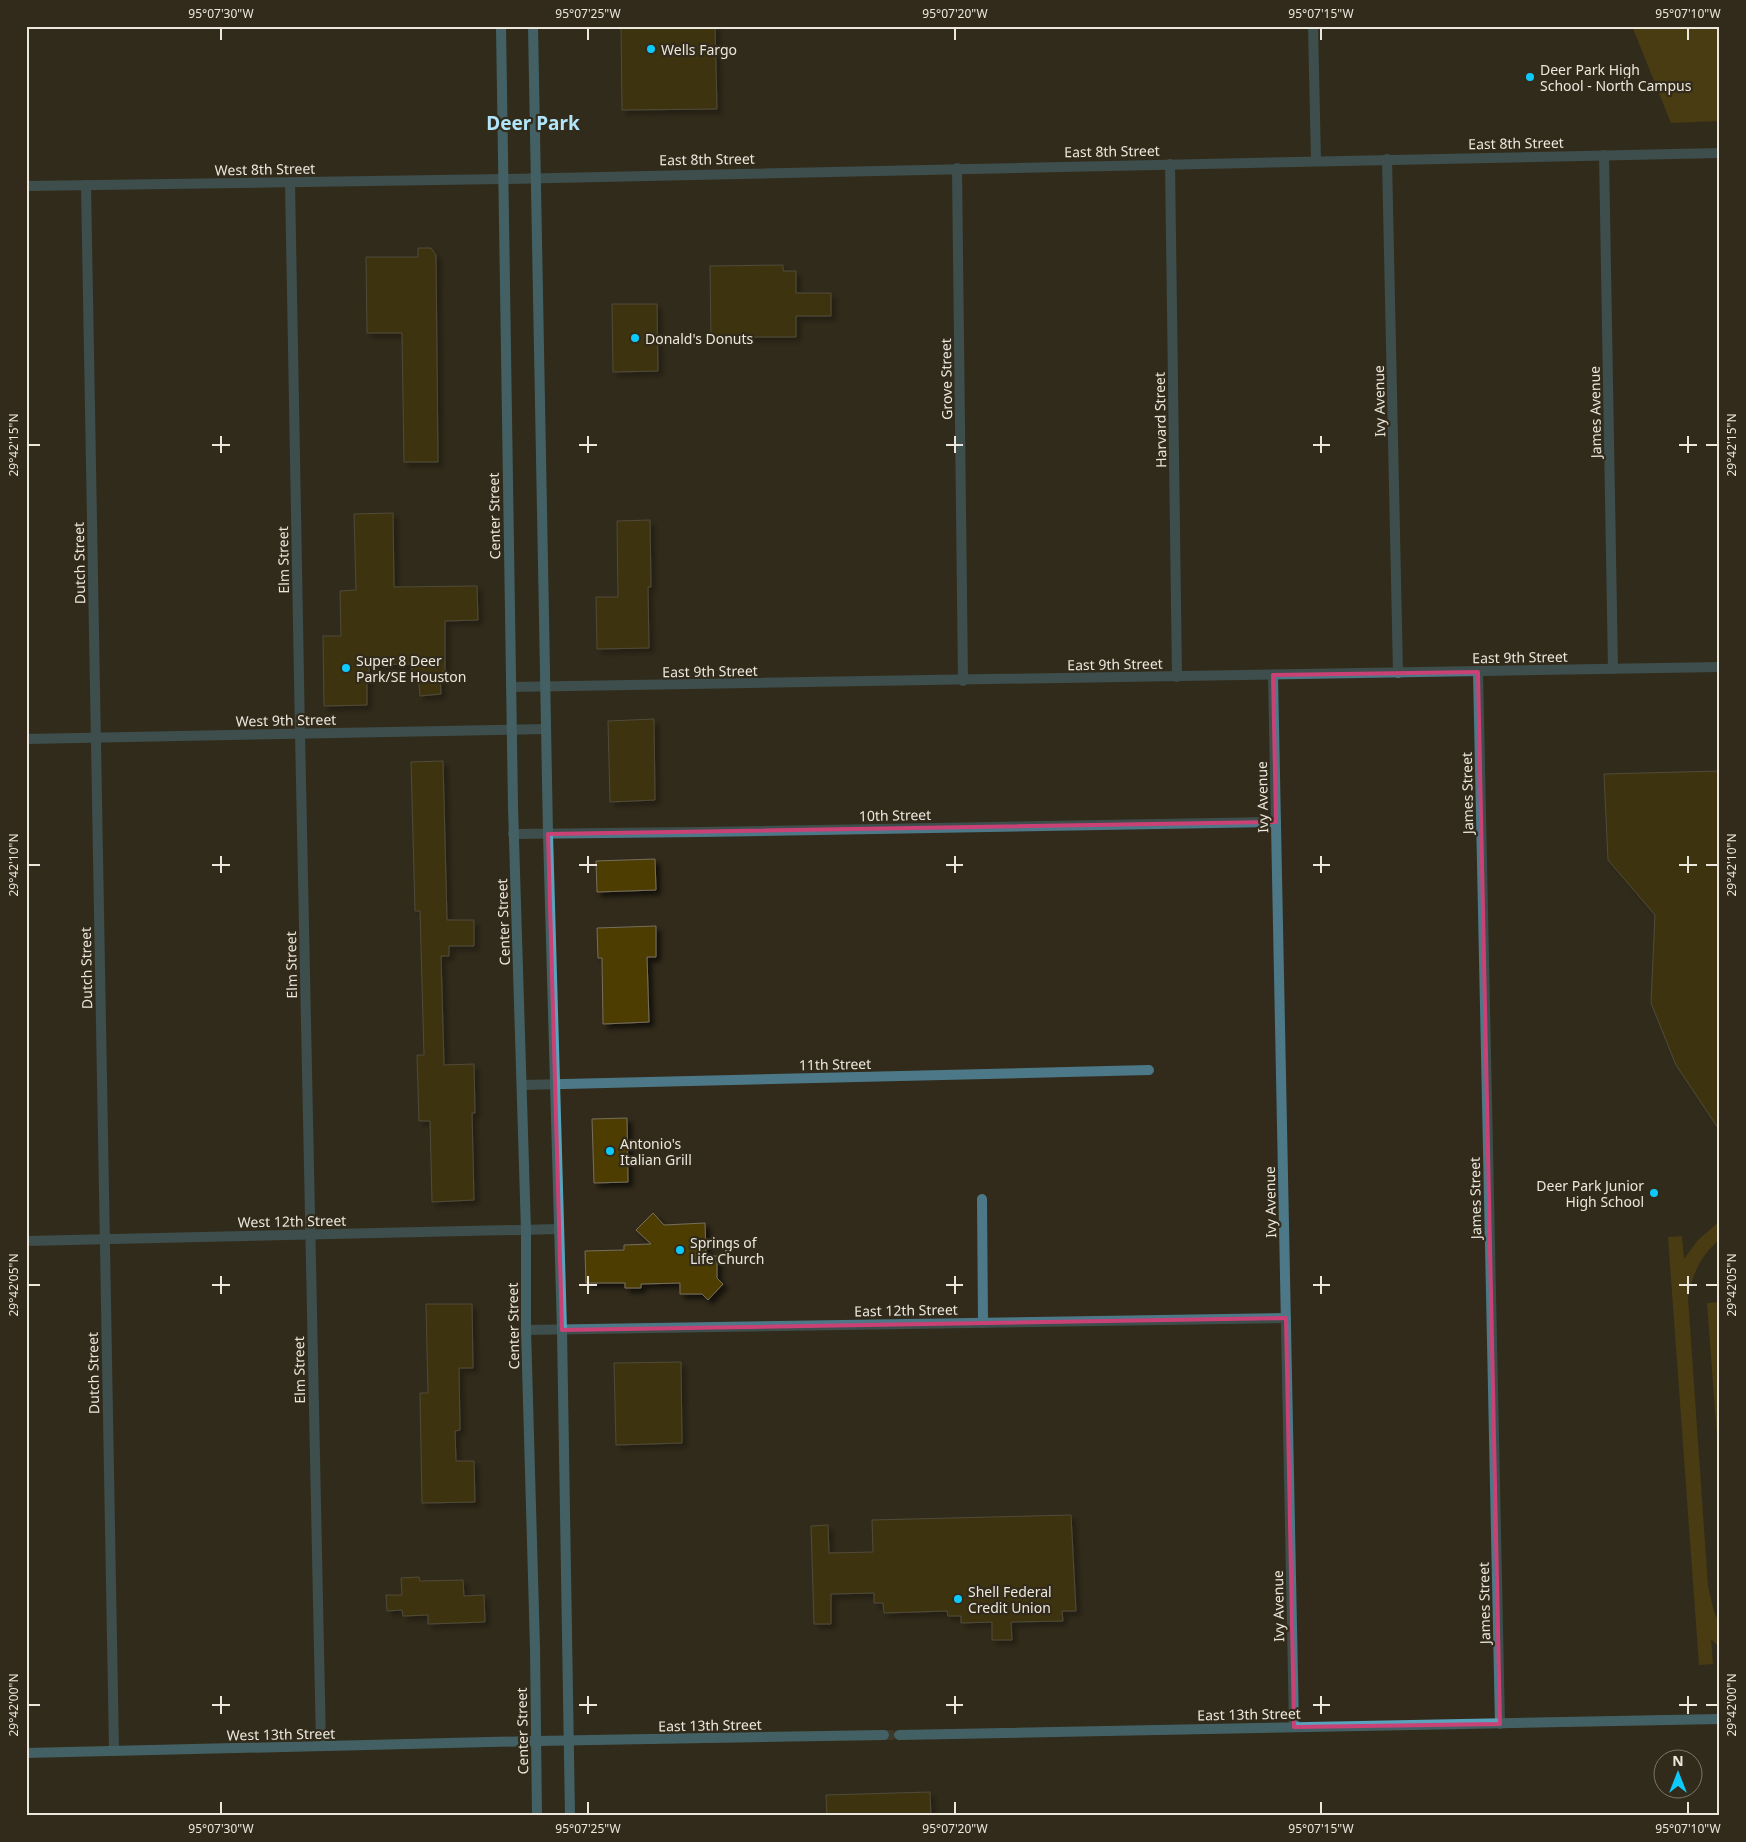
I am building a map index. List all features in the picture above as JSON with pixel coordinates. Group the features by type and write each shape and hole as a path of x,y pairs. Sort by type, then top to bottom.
{"main road":[{"name":"Center Street","path":"501,26 510,687 526,1231 526,1330 537,1816"},
{"path":"533,26 548,834 562,1330 570,1816"},
{"name":"East 13th Street","path":"899,1735 1720,1720"},
{"name":"East 13th Street","path":"536,1741 884,1736"},
{"name":"West 13th Street","path":"26,1753 536,1741"}],"street":[{"path":"1313,26 1316,161"},
{"name":"East 8th Street","path":"504,178 1720,153"},
{"name":"James Avenue","path":"1604,155 1613,670"},
{"name":"Ivy Avenue","path":"1387,160 1398,673"},
{"name":"Harvard Street","path":"1170,164 1177,677"},
{"name":"Grove Street","path":"957,168 964,681"},
{"name":"West 8th Street","path":"26,186 504,178"},
{"name":"Elm Street","path":"290,183 310,1235 322,1746"},
{"name":"Dutch Street","path":"86,186 114,1751"},
{"name":"East 9th Street","path":"510,687 964,681 1720,667"},
{"name":"James Street","path":"1478,672 1500,1724"},
{"name":"Ivy Avenue","path":"1274,675 1294,1727"},
{"name":"West 9th Street","path":"26,739 546,729"},
{"name":"10th Street","path":"514,834 1276,822"},
{"name":"11th Street","path":"522,1085 1149,1070"},
{"path":"982,1199 983,1323"},
{"name":"West 12th Street","path":"26,1241 559,1229"},
{"name":"East 12th Street","path":"526,1330 1286,1318"}],"highlighted area":[{"path":"1478,672 1500,1724 1294,1727 1286,1318 562,1330 548,834 1276,822 1273,675"}],"shaded area":[{"path":"1632,26 1720,26 1720,121 1671,123"},
{"path":"1720,1221 1720,1239 1713,1245 1698,1266 1688,1298 1708,1586 1714,1612 1720,1624 1720,1648 1711,1639 1713,1664 1699,1665 1668,1237 1682,1236 1684,1259 1698,1240"},
{"path":"1720,1302 1720,1477 1707,1303"}],"building":[{"path":"621,26 715,26 717,109 622,110"},
{"path":"418,248 431,248 436,255 438,462 404,462 402,333 367,333 366,257 418,257"},
{"path":"783,265 783,271 796,271 796,293 831,293 831,316 796,316 796,337 711,337 710,266"},
{"name":"Donald's Donuts","path":"612,304 657,304 658,371 613,372"},
{"path":"393,513 394,587 477,586 478,620 445,621 445,671 440,673 441,694 420,696 418,675 412,674 411,664 369,665 367,705 324,706 323,636 341,636 340,591 356,590 354,514"},
{"path":"650,520 651,587 648,587 649,648 597,649 596,597 618,597 617,521"},
{"path":"654,719 655,800 610,802 608,721"},
{"path":"443,761 447,920 474,920 474,946 449,946 449,956 441,956 444,1065 474,1064 475,1113 472,1113 474,1200 432,1202 430,1121 419,1121 417,1055 424,1055 420,911 415,911 411,762"},
{"path":"1720,771 1720,1131 1676,1065 1651,1003 1655,915 1608,860 1604,774"},
{"path":"655,859 656,890 597,892 596,861"},
{"path":"656,926 656,957 647,957 649,1022 603,1024 602,958 598,958 597,928"},
{"name":"Antonio's Italian Grill","path":"627,1118 628,1182 594,1183 592,1119"},
{"path":"653,1213 664,1225 705,1223 706,1256 717,1256 717,1278 723,1284 708,1300 702,1294 680,1294 680,1283 641,1284 641,1288 625,1288 625,1283 586,1283 585,1251 624,1250 624,1245 651,1244 636,1230"},
{"path":"426,1304 472,1304 473,1368 459,1368 460,1430 455,1431 456,1461 474,1461 475,1502 422,1503 420,1393 428,1393"},
{"path":"681,1362 682,1443 616,1445 614,1363"},
{"path":"1071,1515 1076,1611 1062,1611 1063,1621 1011,1622 1012,1640 992,1640 992,1622 961,1623 961,1616 948,1616 947,1611 884,1613 883,1603 874,1603 874,1593 831,1594 831,1624 814,1624 811,1526 828,1525 829,1553 873,1552 872,1520"},
{"path":"419,1577 420,1581 463,1580 464,1596 484,1595 485,1622 428,1624 428,1615 403,1616 402,1610 387,1611 386,1595 402,1595 401,1578"},
{"path":"930,1792 931,1816 827,1816 826,1795"}],"tunnel":[{"path":"884,1735 899,1735"}],"place":[{"name":"Wells Fargo","path":"651,49"},
{"name":"Deer Park High School - North Campus","path":"1530,77"},
{"name":"Donald's Donuts","path":"635,338"},
{"name":"Super 8 Deer Park/SE Houston","path":"346,668"},
{"name":"Antonio's Italian Grill","path":"610,1151"},
{"name":"Deer Park Junior High School","path":"1654,1193"},
{"name":"Springs of Life Church","path":"680,1250"},
{"name":"Shell Federal Credit Union","path":"958,1599"}],"district":[{"name":"Deer Park","path":"533,123"}]}
